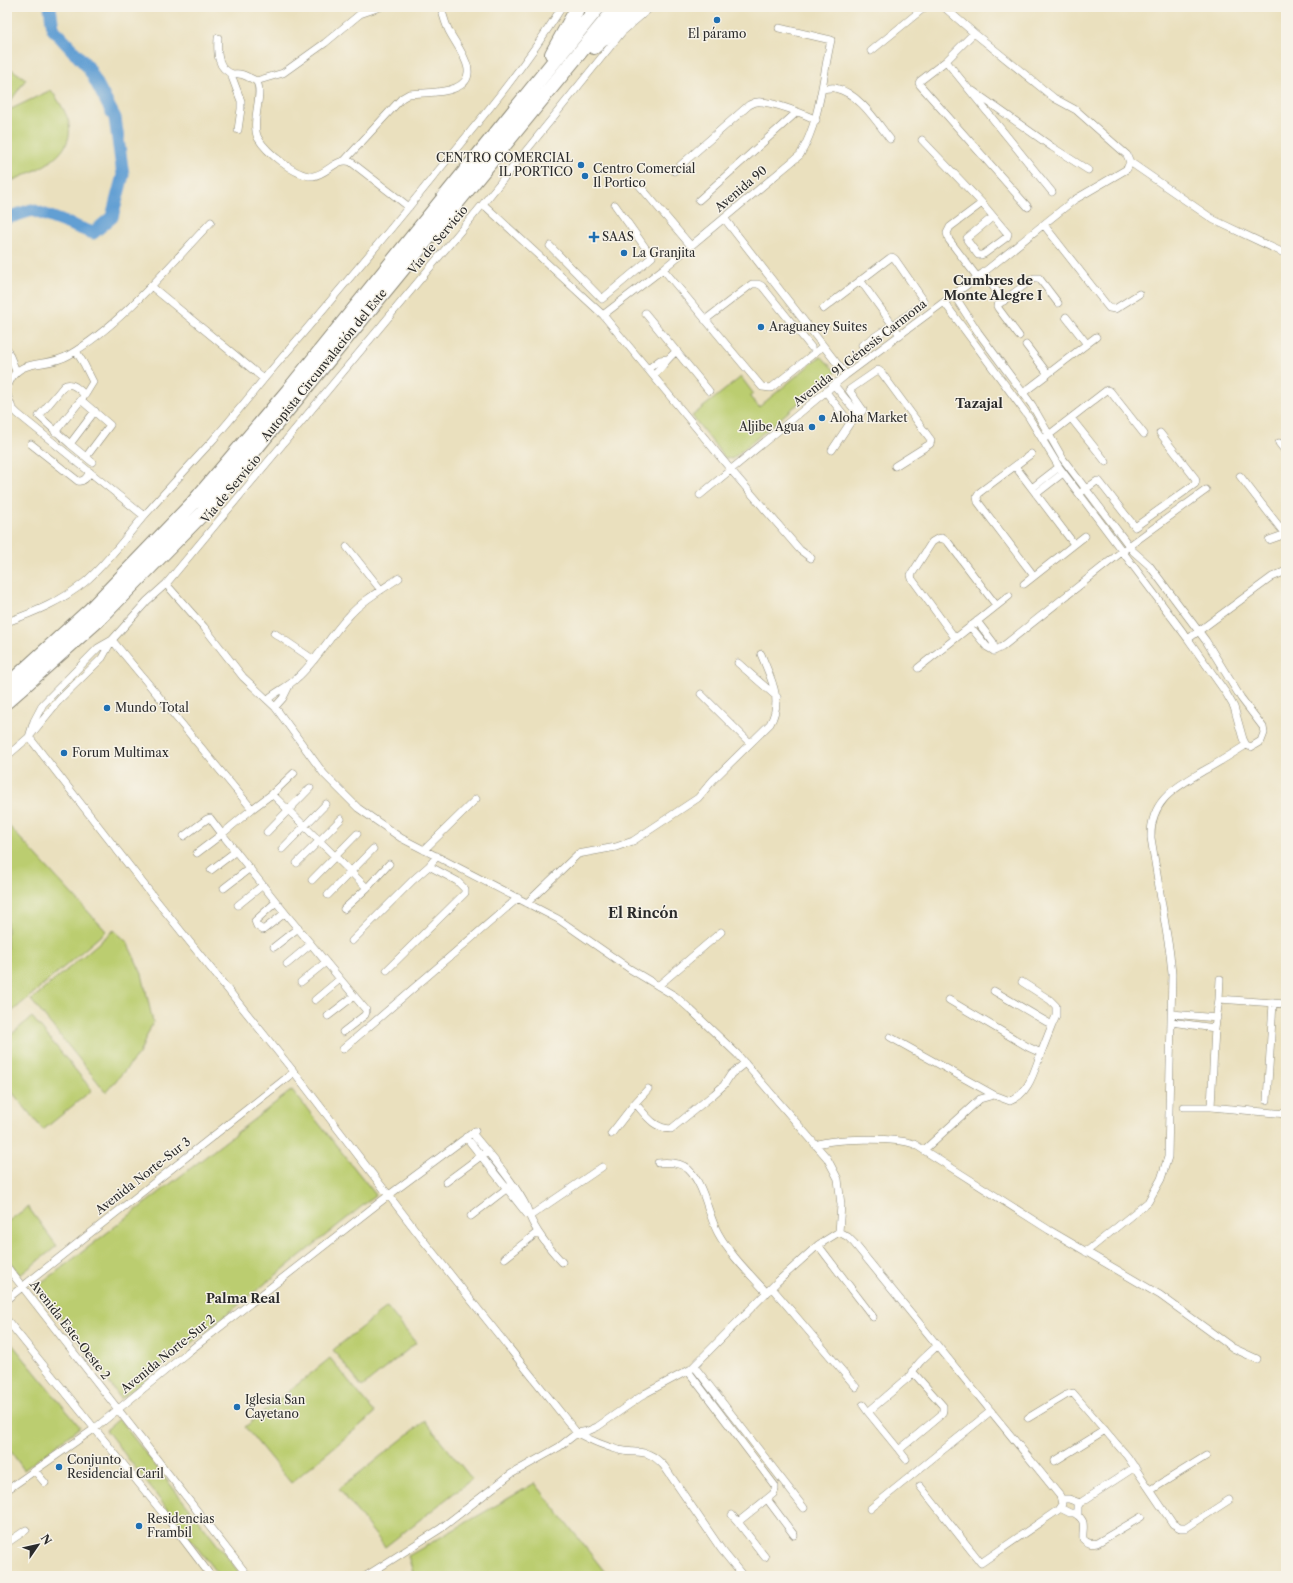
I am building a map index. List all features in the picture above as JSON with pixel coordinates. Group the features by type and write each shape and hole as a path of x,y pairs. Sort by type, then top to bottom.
{"highway":[{"path":"540,77 556,44 578,7"},
{"name":"Autopista Circunvalación del Este","path":"7,686 90,611 193,503 288,391 598,7"},
{"name":"Autopista Circunvalación del Este","path":"7,701 98,620 203,513 617,7"},
{"path":"552,85 637,7"}],"street":[{"path":"218,38 219,60 221,66 226,72 234,74 241,73 256,80 283,73 325,43 360,14 380,7"},
{"path":"345,160 402,98 409,94 454,89 462,84 467,78 469,73 467,64 448,30 441,7"},
{"path":"7,622 40,610 58,601 85,582 120,546 144,516 214,439 409,207 512,78 544,35 562,7"},
{"name":"Vía de Servicio","path":"7,756 28,737 43,704 98,648 112,640 147,601 166,584 482,204 622,32 651,7"},
{"path":"871,51 925,7"},
{"path":"944,7 974,34 1054,98 1076,110 1127,155 1130,162 1214,220 1286,254"},
{"name":"Avenida 90","path":"603,315 691,246 800,154 806,145 816,120 830,40 779,28"},
{"path":"974,34 946,61 918,83 1028,207"},
{"path":"946,61 1052,192"},
{"path":"234,74 232,77 233,81 241,101 238,130"},
{"path":"256,80 258,86 258,98 254,121 258,139 265,148 283,163 304,175 313,176 320,174 339,161 345,160 352,162 409,207"},
{"path":"964,85 1065,156 1088,170"},
{"path":"822,89 834,87 852,96 868,110 890,139"},
{"path":"674,171 749,105 755,102 763,102 797,112 816,120"},
{"path":"699,200 797,112"},
{"path":"922,140 982,202 950,227 947,233 949,240 1004,301"},
{"name":"Avenida 91 Génesis Carmona","path":"700,495 846,375 954,295 1074,200 1127,169 1130,162"},
{"path":"639,185 691,246"},
{"path":"982,203 1008,234 1008,237 984,254 978,255 967,238 990,220"},
{"path":"482,204 603,315 731,470 800,550 811,558"},
{"path":"550,246 602,299 652,257 615,205"},
{"path":"724,218 846,375"},
{"path":"7,389 11,377 16,371 28,366 45,364 66,357 89,343 105,330 151,286 211,222"},
{"path":"1044,225 1109,308 1115,309 1139,294"},
{"path":"823,309 890,258 892,257 895,259 924,303 862,345"},
{"path":"663,269 762,387 771,388 823,346"},
{"path":"1020,336 998,306 1034,278 1039,278 1058,303"},
{"path":"860,280 900,335"},
{"path":"705,320 752,284 758,284 762,286 811,347"},
{"path":"151,286 264,379"},
{"path":"589,303 597,294"},
{"path":"944,302 1028,416 1061,470 1188,639 1226,693 1234,707 1243,740 1246,745 1251,747 1261,741 1264,733 1262,727 1241,698 1198,631 1149,565 1133,551 1063,459 1037,412 978,332 954,295"},
{"path":"645,312 709,391"},
{"path":"1066,317 1086,344"},
{"path":"1023,393 1096,337"},
{"path":"1026,345 1048,374"},
{"path":"7,349 16,371"},
{"path":"55,432 92,385 93,380 76,351"},
{"path":"648,369 660,360 667,359 677,351"},
{"path":"654,375 665,365 667,359"},
{"path":"832,450 850,423 863,410 849,390 878,370 931,440 930,444 895,466"},
{"path":"86,457 110,425 95,411 72,384 67,384 41,412 40,416 55,432 92,462"},
{"path":"834,385 859,415"},
{"path":"1042,440 1107,390 1110,391 1144,434"},
{"path":"826,392 850,423"},
{"path":"7,394 12,408 144,516"},
{"path":"70,444 95,411"},
{"path":"1071,418 1106,462"},
{"path":"1079,494 1099,481 1135,527 1195,484 1195,478 1160,433"},
{"path":"1279,443 1286,452"},
{"path":"31,444 78,481 82,482 90,472"},
{"path":"1031,454 980,492 977,497 978,502 1034,576"},
{"path":"1015,466 1074,544"},
{"path":"1034,491 1061,470"},
{"path":"1240,476 1285,534 1269,540"},
{"path":"994,651 1002,647 1122,552 1206,490"},
{"path":"1024,584 1085,536"},
{"path":"955,638 911,575 932,542 942,538 948,542 996,605"},
{"path":"347,547 381,590"},
{"path":"1188,639 1272,577 1286,571"},
{"path":"275,707 283,698 289,686 314,660 349,616 359,606 399,578"},
{"path":"166,584 204,627 243,677 275,707 324,774 358,808 401,838 558,919 616,960 675,996 691,1010 745,1064 827,1158 838,1179 841,1205 839,1232"},
{"path":"918,668 1009,596"},
{"path":"977,621 993,642 994,651"},
{"path":"970,626 986,647 994,651"},
{"path":"274,633 314,660"},
{"path":"252,809 112,640 102,658 60,699 28,737 147,889 294,1072 577,1433 612,1448 650,1454 657,1458 721,1549 743,1576"},
{"path":"527,903 578,854 616,847 633,841 698,798 713,780 770,724 774,717 777,697 761,654"},
{"path":"738,662 777,697"},
{"path":"268,699 278,691 289,686"},
{"path":"56,690 60,699"},
{"path":"701,694 750,743"},
{"path":"1086,1252 1148,1202 1161,1179 1168,1154 1172,1014 1171,963 1151,838 1153,819 1161,802 1174,788 1246,745"},
{"path":"197,853 272,794 294,773"},
{"path":"266,832 310,788"},
{"path":"272,794 367,888"},
{"path":"424,850 476,799"},
{"path":"282,848 326,804"},
{"path":"184,836 210,818 276,902 366,1012 343,1032"},
{"path":"297,863 341,818"},
{"path":"312,880 357,834"},
{"path":"328,895 373,849"},
{"path":"211,870 236,851"},
{"path":"352,941 429,866 437,856"},
{"path":"344,909 367,888 388,864"},
{"path":"387,970 465,893 465,889 457,881 429,866"},
{"path":"224,888 250,868"},
{"path":"238,905 263,885"},
{"path":"343,1049 518,898"},
{"path":"276,902 255,921 257,926 263,930 285,913"},
{"path":"274,947 298,928"},
{"path":"658,986 721,932"},
{"path":"287,964 311,944"},
{"path":"300,982 326,962"},
{"path":"315,1000 340,979"},
{"path":"1211,1108 1215,1028 1220,979"},
{"path":"890,1037 994,1096 1010,1101 1023,1092 1034,1073 1057,1011 1056,1006 1050,1000 1022,982"},
{"path":"994,991 1052,1026"},
{"path":"328,1016 354,996"},
{"path":"1219,999 1286,1004"},
{"path":"949,1000 1028,1047 1041,1053"},
{"path":"1267,1100 1273,1003"},
{"path":"1172,1014 1217,1018"},
{"path":"1171,1022 1215,1028"},
{"path":"635,1103 651,1122 658,1126 671,1129 714,1094 724,1085 731,1074 745,1064"},
{"name":"Avenida Norte-Sur 3","path":"7,1299 294,1072"},
{"path":"973,1083 978,1093 978,1100"},
{"path":"611,1134 648,1088"},
{"path":"924,1150 978,1100 986,1096 994,1096"},
{"path":"1184,1107 1286,1114"},
{"name":"Avenida Norte-Sur 2","path":"7,1490 94,1429 188,1352 389,1195 471,1134 484,1154"},
{"path":"815,1144 838,1140 898,1141 911,1143 1086,1252 1160,1295 1233,1348 1258,1359"},
{"path":"446,1182 484,1154 510,1187 523,1210 530,1216 538,1232 562,1262"},
{"path":"658,1163 670,1162 685,1167 689,1170 699,1188 718,1234 736,1258 769,1290 856,1388"},
{"path":"530,1216 602,1166"},
{"path":"471,1216 510,1187"},
{"path":"504,1258 538,1232"},
{"path":"366,1576 440,1529 501,1481 559,1446 577,1433 588,1431 597,1427 646,1393 691,1368 769,1290 818,1245 839,1232"},
{"path":"839,1232 848,1237 854,1243 991,1411 1061,1499 1062,1504 1060,1508 981,1563 920,1486"},
{"path":"818,1245 873,1317"},
{"name":"Avenida Este-Oeste 2","path":"7,1267 248,1576"},
{"path":"7,1320 211,1576"},
{"path":"868,1412 909,1377 921,1360 937,1346"},
{"path":"691,1368 775,1486 773,1494 738,1522"},
{"path":"691,1368 804,1508"},
{"path":"899,1450 942,1414 943,1410 942,1406 912,1371"},
{"path":"1028,1418 1066,1395 1073,1393 1128,1456 1173,1524 1180,1528 1186,1528 1229,1500"},
{"path":"863,1405 906,1459"},
{"path":"870,1509 991,1411"},
{"path":"1055,1461 1105,1430"},
{"path":"1151,1490 1206,1456"},
{"path":"1135,1467 1080,1503 1078,1506 1078,1515 1084,1524 1083,1539 1087,1543 1091,1544 1141,1517"},
{"path":"35,1471 45,1483"},
{"path":"767,1499 794,1535"},
{"path":"1061,1499 1069,1499 1080,1503"},
{"path":"1060,1508 1078,1515"},
{"path":"732,1514 765,1557"},
{"path":"7,1543 26,1530"}],"green space":[{"path":"8,67 26,79 8,105 7,68"},
{"path":"51,90 64,110 69,123 69,135 65,146 59,155 50,162 7,183 7,111"},
{"path":"822,357 836,372 732,459 725,458 692,416 741,377 753,393 750,397 759,407 818,358"},
{"path":"7,824 106,931 7,1016"},
{"path":"114,930 127,942 142,974 153,1022 139,1054 106,1092 31,1000"},
{"path":"32,1017 92,1090 43,1130 7,1086 7,1038"},
{"path":"292,1090 376,1195 121,1399 38,1286"},
{"path":"28,1207 57,1246 20,1275 7,1258 7,1222"},
{"path":"387,1307 416,1343 362,1387 333,1350"},
{"path":"7,1338 80,1427 24,1470 7,1446"},
{"path":"330,1358 375,1413 291,1483 245,1427"},
{"path":"119,1419 242,1576 219,1576 106,1430"},
{"path":"425,1421 472,1479 385,1547 339,1489"},
{"path":"535,1483 608,1576 414,1576 408,1556"}],"waterway":[{"path":"7,218 32,210 93,233 112,217 123,175 115,118 88,67 53,29 50,7"}],"place":[{"name":"El páramo","path":"717,20"},
{"name":"CENTRO COMERCIAL IL PORTICO","path":"581,165"},
{"name":"Centro Comercial Il Portico","path":"585,176"},
{"name":"SAAS","path":"594,237"},
{"name":"La Granjita","path":"624,253"},
{"name":"Araguaney Suites","path":"761,327"},
{"name":"Aloha Market","path":"822,418"},
{"name":"Aljibe Agua","path":"812,427"},
{"name":"Mundo Total","path":"107,708"},
{"name":"Forum Multimax","path":"64,753"},
{"name":"Iglesia San Cayetano","path":"237,1407"},
{"name":"Conjunto Residencial Caril","path":"59,1467"},
{"name":"Residencias Frambil","path":"139,1526"}],"district":[{"name":"Cumbres de Monte Alegre I","path":"993,288"},
{"name":"Tazajal","path":"979,403"},
{"name":"El Rincón","path":"643,913"},
{"name":"Palma Real","path":"243,1298"}]}
